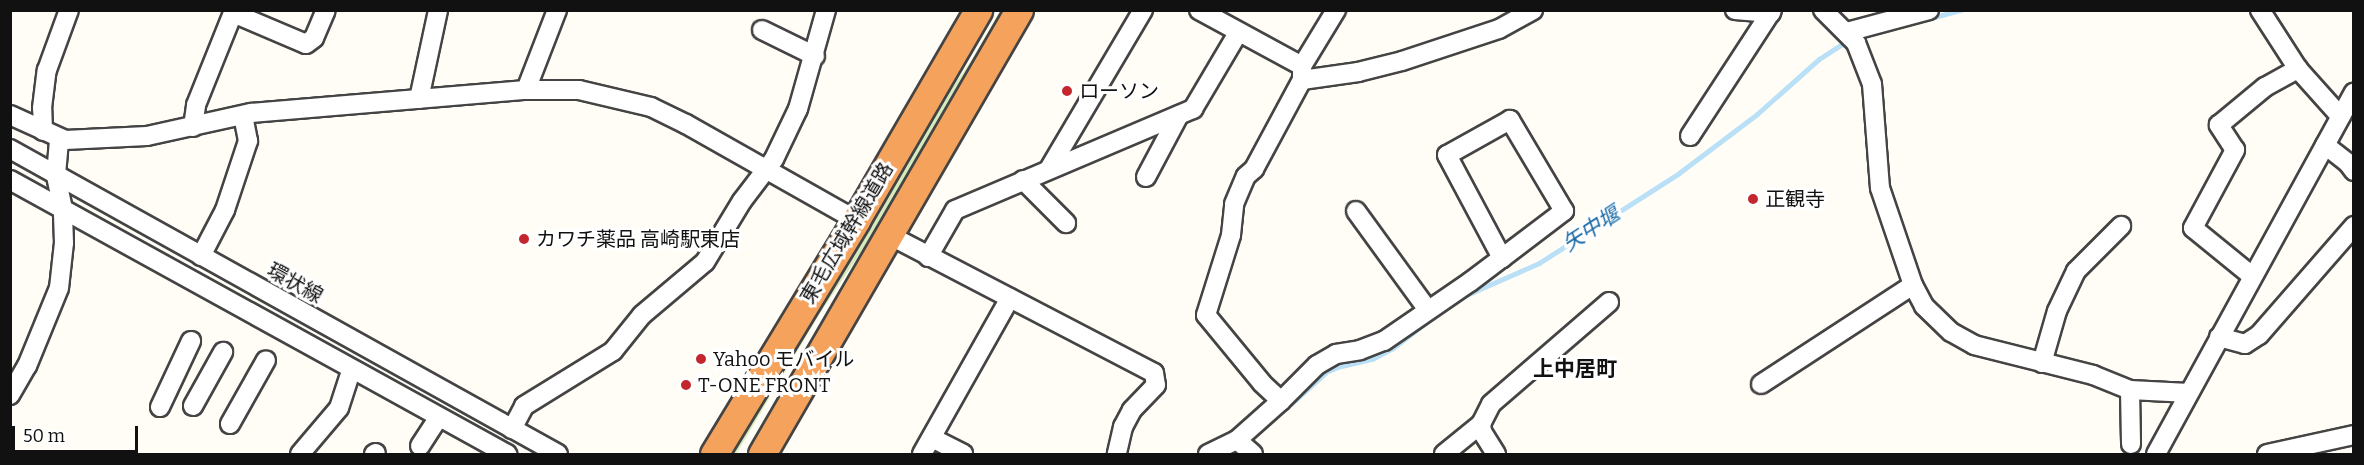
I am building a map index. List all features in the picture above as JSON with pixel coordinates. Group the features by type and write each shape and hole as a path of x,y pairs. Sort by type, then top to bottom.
{"highway":[{"name":"東毛広域幹線道路","path":"714,454 856,220 978,10"},
{"name":"東毛広域幹線道路","path":"762,454 887,234 1019,10"}],"street":[{"path":"10,395 27,366 59,288 64,243 63,209 51,134 42,108 47,70 69,10"},
{"path":"193,127 196,105 233,13 306,44 314,38 326,10"},
{"path":"419,99 438,10"},
{"path":"526,90 558,10"},
{"path":"512,429 524,406 613,351 642,315 705,262 742,201 768,168 798,109 826,10"},
{"path":"1049,169 1143,10"},
{"path":"1199,10 1302,73 1358,72 1402,62 1499,29 1533,10"},
{"path":"1281,401 1262,383 1206,315 1231,235 1234,204 1246,176 1254,169 1336,10"},
{"path":"1735,10 1772,12"},
{"path":"1823,10 1856,43 1872,84 1880,188 1913,285 1924,306 1951,333 1974,345 2093,375 2130,390 2189,393"},
{"path":"1847,32 1929,10"},
{"path":"2260,10 2298,69 2341,117"},
{"path":"1690,136 1772,12"},
{"path":"762,30 814,56"},
{"path":"928,257 955,210 1193,109 1238,33"},
{"path":"2252,276 2193,228 2235,150 2219,125 2265,87 2298,69"},
{"path":"10,115 51,134 147,136 243,115 526,90 579,90 651,107 768,168 856,220"},
{"path":"2156,454 2354,93"},
{"path":"201,256 225,210 248,141 243,115"},
{"path":"1146,177 1179,115"},
{"path":"1208,454 1244,446 1281,401 1317,365 1336,354 1360,350 1384,341 1502,258 1564,211 1510,120 1447,155 1502,258"},
{"path":"2325,145 2348,163 2354,171"},
{"name":"環状線","path":"10,150 558,454"},
{"path":"10,180 507,454"},
{"path":"1023,180 1066,223"},
{"path":"1356,211 1428,310"},
{"path":"2042,363 2057,311 2076,271 2121,226"},
{"path":"2219,337 2245,344 2259,335 2354,226"},
{"path":"887,234 1154,373 1156,385 1132,410 1123,427 1117,454"},
{"path":"1761,384 1913,285"},
{"path":"922,454 1010,298"},
{"path":"1444,454 1481,424 1498,397 1609,302"},
{"path":"160,407 191,341"},
{"path":"193,406 223,352"},
{"path":"230,424 266,360"},
{"path":"300,454 339,408 351,370"},
{"path":"2130,390 2131,444"},
{"path":"420,446 438,418"},
{"path":"1481,424 1482,432 1496,454"},
{"path":"2267,454 2354,435"},
{"path":"932,438 963,454"}],"green space":[{"path":"1000,11 1005,11 876,230 820,313 736,454 732,454 923,129 971,61"}],"waterway":[{"name":"矢中堰","path":"1927,19 1961,10"},
{"name":"矢中堰","path":"1464,296 1539,263 1679,173 1757,114 1819,59 1848,40"},
{"name":"矢中堰","path":"1291,404 1326,372 1337,367 1372,359 1393,348 1429,320"}],"place":[{"name":"ローソン","path":"1067,91"},
{"name":"正観寺","path":"1753,199"},
{"name":"カワチ薬品 高崎駅東店","path":"524,239"},
{"name":"Yahoo モバイル","path":"701,359"},
{"name":"T-ONE FRONT","path":"686,385"}],"district":[{"name":"上中居町","path":"1575,369"}]}
